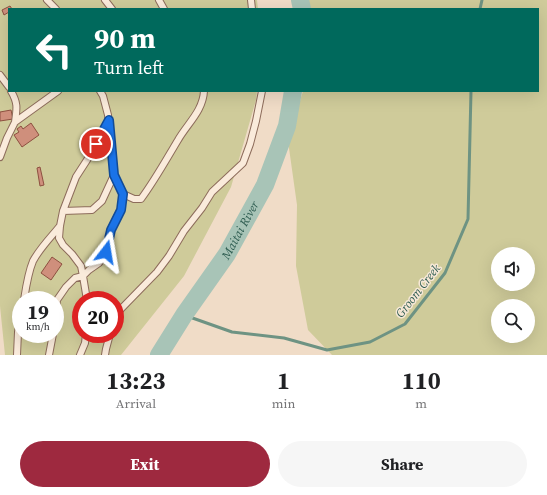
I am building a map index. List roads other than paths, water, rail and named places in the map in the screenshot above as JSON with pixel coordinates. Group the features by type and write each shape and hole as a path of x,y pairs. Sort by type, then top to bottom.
{"lane":[{"path":"47,0 55,8"},
{"path":"105,0 111,8"},
{"path":"0,75 8,86"},
{"path":"0,157 15,122 17,111 16,100 12,92"},
{"path":"15,122 57,92"},
{"path":"63,291 75,278 83,276 99,263 106,252 111,230 121,210 123,194 114,175 109,120 101,92"},
{"path":"123,194 134,199 141,199 179,139 197,114 204,97 204,92"},
{"path":"124,307 157,272 212,192 243,163 250,144 262,92"},
{"path":"86,291 81,266 59,238 60,226 63,211 76,177 109,120"},
{"path":"63,211 92,210 102,200 114,175"},
{"path":"25,291 27,280 34,260 45,243 60,226"},
{"path":"17,355 18,343"},
{"path":"49,355 51,343"},
{"path":"80,355 85,343"},
{"path":"105,355 108,343"}],"waterway":[{"name":"Maitai River","path":"300,0 302,8"},
{"name":"Groom Creek","path":"480,8 482,0"},
{"name":"Maitai River","path":"159,355 184,315 227,254 265,185 287,126 293,92"},
{"name":"Groom Creek","path":"184,315 232,332 284,338 327,350 370,342 405,324 445,273 468,219 471,92"}]}
